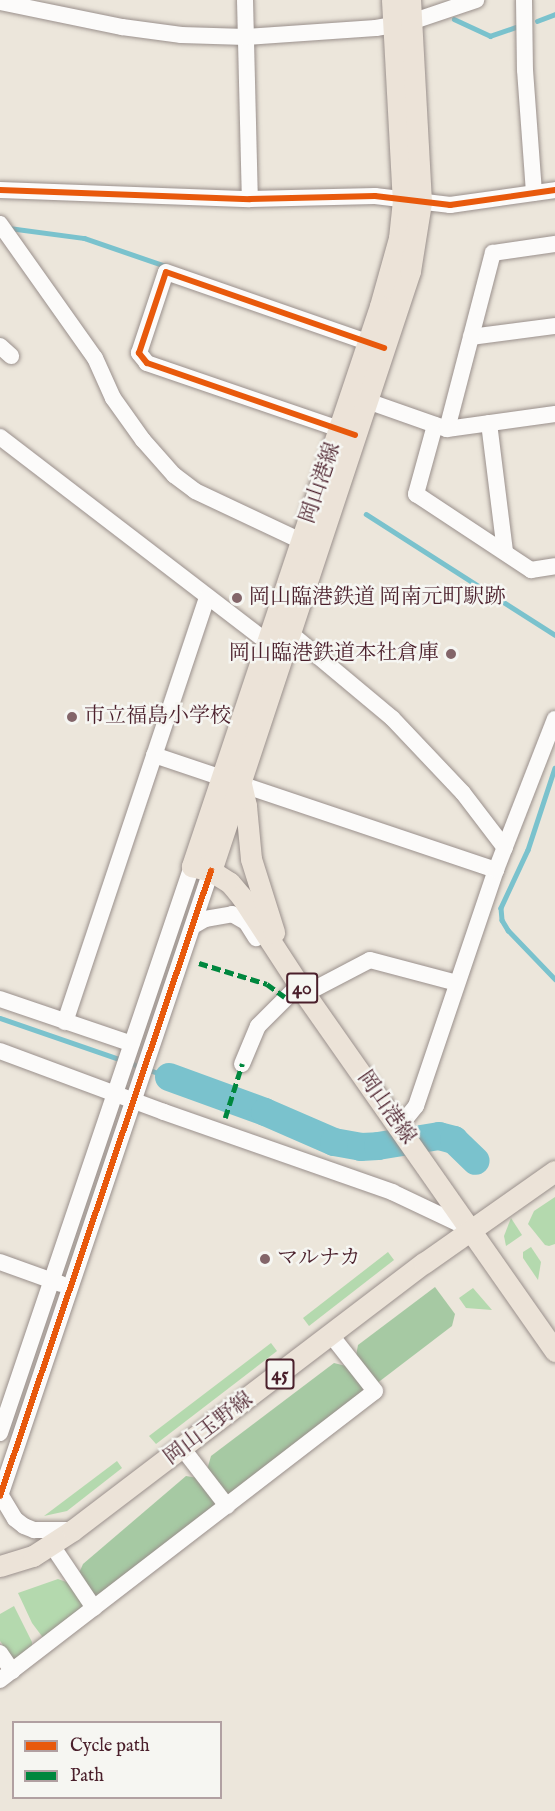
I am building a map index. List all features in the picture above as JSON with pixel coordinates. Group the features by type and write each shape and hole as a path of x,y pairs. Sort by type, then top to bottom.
{"main road":[{"name":"岡山港線","path":"396,0 403,23 412,201 395,256 376,345 202,868 230,883 241,896 302,989 555,1351"},
{"name":"40","path":"231,781 246,806 251,859 287,967"},
{"name":"岡山玉野線","path":"0,1566 10,1565 33,1556 73,1530 471,1229 555,1171"}],"street":[{"path":"245,0 250,199"},
{"path":"0,2 122,27 181,35 246,37 403,23 476,0"},
{"path":"524,0 525,70 534,193"},
{"path":"0,195 0,190 250,199 375,196 450,205 555,190"},
{"path":"3,229 95,358 113,398 143,440 174,475 195,491 310,545"},
{"path":"555,244 494,253 471,337 416,494 531,570 555,566"},
{"path":"347,432 147,363 139,353 142,343 166,272 376,345"},
{"path":"471,337 555,326"},
{"path":"359,398 441,427 555,414"},
{"path":"489,423 505,552"},
{"path":"0,437 276,648"},
{"path":"65,1022 207,597"},
{"path":"283,627 392,718 463,794 505,848"},
{"path":"399,1127 416,1106 496,870 555,719"},
{"path":"154,755 496,870"},
{"path":"73,1530 34,1530 24,1526 15,1519 0,1495 193,926 202,868"},
{"path":"0,1433 130,1049 202,868"},
{"path":"193,926 219,915 239,917 246,922 263,948 287,967"},
{"path":"242,1064 258,1026 302,989 370,960 458,983"},
{"path":"0,999 65,1022 130,1049"},
{"path":"2,1056 392,1192 471,1229"},
{"path":"0,1262 70,1287"},
{"path":"0,1653 6,1675 375,1391 331,1335"},
{"path":"183,1449 227,1506"},
{"path":"51,1544 94,1608"}],"green space":[{"path":"555,1197 555,1244 549,1246 545,1245 528,1224 534,1211"},
{"path":"511,1218 522,1235 506,1246 504,1236"},
{"path":"531,1247 541,1262 538,1280 523,1258 523,1252"},
{"path":"388,1252 394,1260 309,1326 303,1318"},
{"path":"435,1287 455,1314 452,1326 376,1384 356,1356 358,1345"},
{"path":"473,1288 492,1310 466,1308 459,1298"},
{"path":"271,1343 277,1351 156,1444 149,1436"},
{"path":"334,1363 346,1366 365,1391 228,1497 207,1470 211,1456"},
{"path":"117,1461 122,1468 67,1511 44,1516"},
{"path":"186,1476 198,1478 219,1506 96,1600 79,1573 83,1564"},
{"path":"58,1579 69,1583 86,1607 44,1639 32,1623 18,1593"},
{"path":"14,1606 32,1642 32,1648 18,1659 12,1658 0,1641 0,1614"}],"waterway":[{"path":"537,21 555,14"},
{"path":"454,19 490,36 516,27"},
{"path":"9,228 84,238 166,266"},
{"path":"366,514 555,635"},
{"path":"555,768 528,850 501,908 502,920 508,930 555,979"},
{"path":"0,1018 122,1060"},
{"path":"130,1063 169,1077"},
{"path":"169,1077 265,1112 334,1142 361,1147 439,1136 454,1140 476,1161"}],"marked path":[{"path":"199,963 267,984 285,997"},
{"path":"225,1118 242,1064"}],"cycle path":[{"path":"0,190 250,199 375,196 450,205 555,190"},
{"path":"355,435 147,363 139,353 166,272 384,348"},
{"path":"0,1496 211,871"}],"place":[{"name":"岡山臨港鉄道 岡南元町駅跡","path":"237,598"},
{"name":"岡山臨港鉄道本社倉庫","path":"451,654"},
{"name":"市立福島小学校","path":"72,717"},
{"name":"マルナカ","path":"265,1259"}]}
